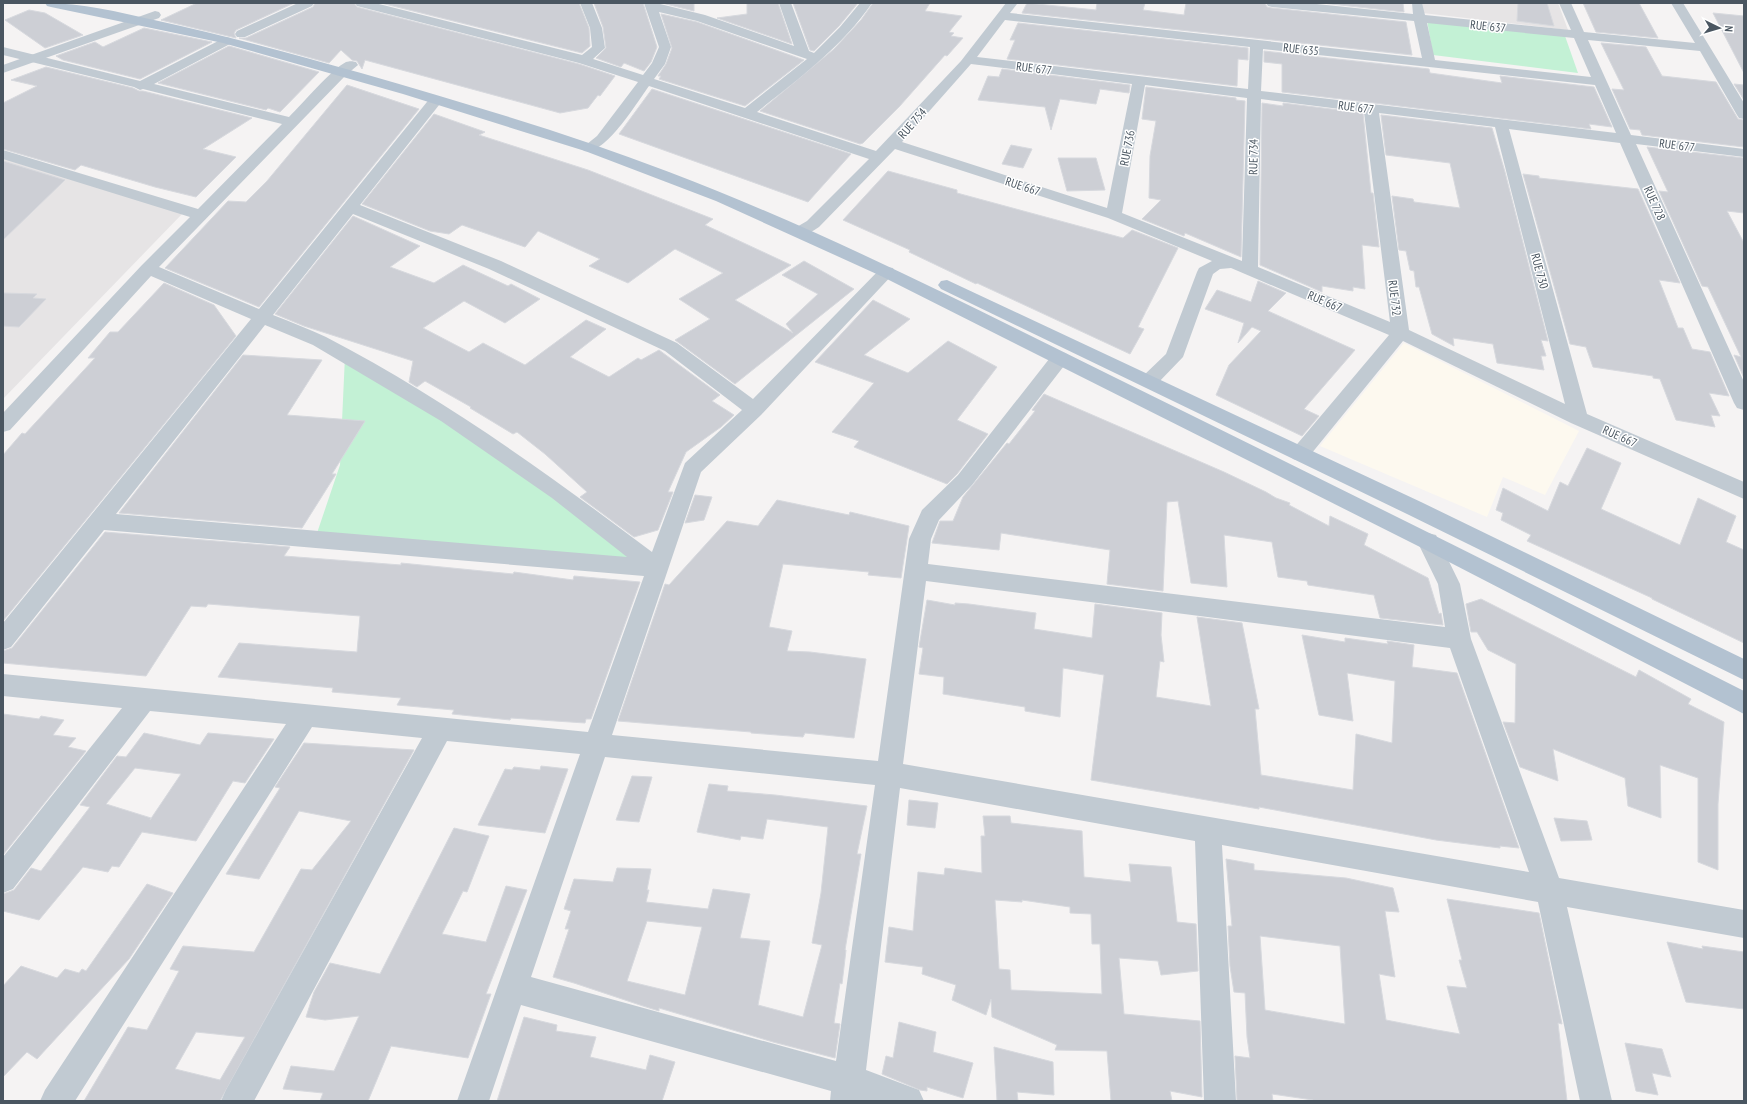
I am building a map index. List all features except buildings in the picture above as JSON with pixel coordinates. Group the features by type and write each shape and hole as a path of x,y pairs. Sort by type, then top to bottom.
{"main road":[{"path":"51,3 147,17"},
{"path":"99,3 147,17 234,37 596,143 695,187 901,263 1414,508 1744,670"},
{"path":"346,69 436,100 596,143"},
{"path":"807,228 887,272 1428,541 1744,703"}],"street":[{"path":"140,86 234,37 308,3"},
{"path":"360,3 584,60 879,157"},
{"path":"584,60 599,48 596,28 586,3"},
{"path":"785,3 804,53"},
{"path":"747,114 816,58 844,30 866,3"},
{"name":"RUE 754","path":"807,228 894,144 967,60 1011,3"},
{"name":"RUE 637","path":"1272,3 1704,48"},
{"path":"1416,3 1429,63"},
{"name":"RUE 728","path":"1565,3 1744,403"},
{"path":"1676,3 1744,115"},
{"path":"650,4 701,18 816,58"},
{"path":"596,143 658,64 665,47 650,4"},
{"name":"RUE 635","path":"1002,16 1600,82"},
{"path":"3,69 147,17"},
{"name":"RUE 734","path":"1250,270 1254,94 1257,44"},
{"path":"3,51 140,86 293,122"},
{"name":"RUE 677","path":"967,60 1744,153"},
{"path":"3,425 148,269 346,69"},
{"name":"RUE 736","path":"1114,215 1139,80"},
{"path":"3,640 436,100"},
{"name":"RUE 732","path":"1300,454 1400,333 1371,108"},
{"name":"RUE 730","path":"1501,124 1578,418"},
{"name":"RUE 667","path":"894,144 1114,215 1250,270 1400,333 1578,418 1744,491"},
{"path":"3,154 202,215"},
{"path":"351,206 495,265 671,347 754,410"},
{"path":"1149,382 1174,357 1205,272 1215,265 1231,263"},
{"path":"148,269 263,316 319,341 448,416 558,493 658,568"},
{"path":"473,1101 692,468 754,410 887,272"},
{"path":"847,1090 920,539 930,516 965,480 1060,358"},
{"path":"99,521 658,568"},
{"path":"1428,541 1449,584 1459,639 1549,889 1596,1101"},
{"path":"916,571 1459,639"},
{"path":"3,685 889,774 1744,924"},
{"path":"3,879 144,699"},
{"path":"56,1101 306,715"},
{"path":"237,1101 441,728"},
{"path":"1208,830 1220,1101"},
{"path":"512,988 847,1090 908,1101"}],"shaded area":[{"path":"1421,3 1558,3 1568,30 1423,13"},
{"path":"3,158 183,213 3,399"},
{"path":"1404,343 1579,431 1545,495 1503,477 1487,517 1320,446"}],"green space":[{"path":"1427,20 1565,36 1578,73 1433,55"},
{"path":"345,356 426,403 658,568 315,539 340,465"}]}
